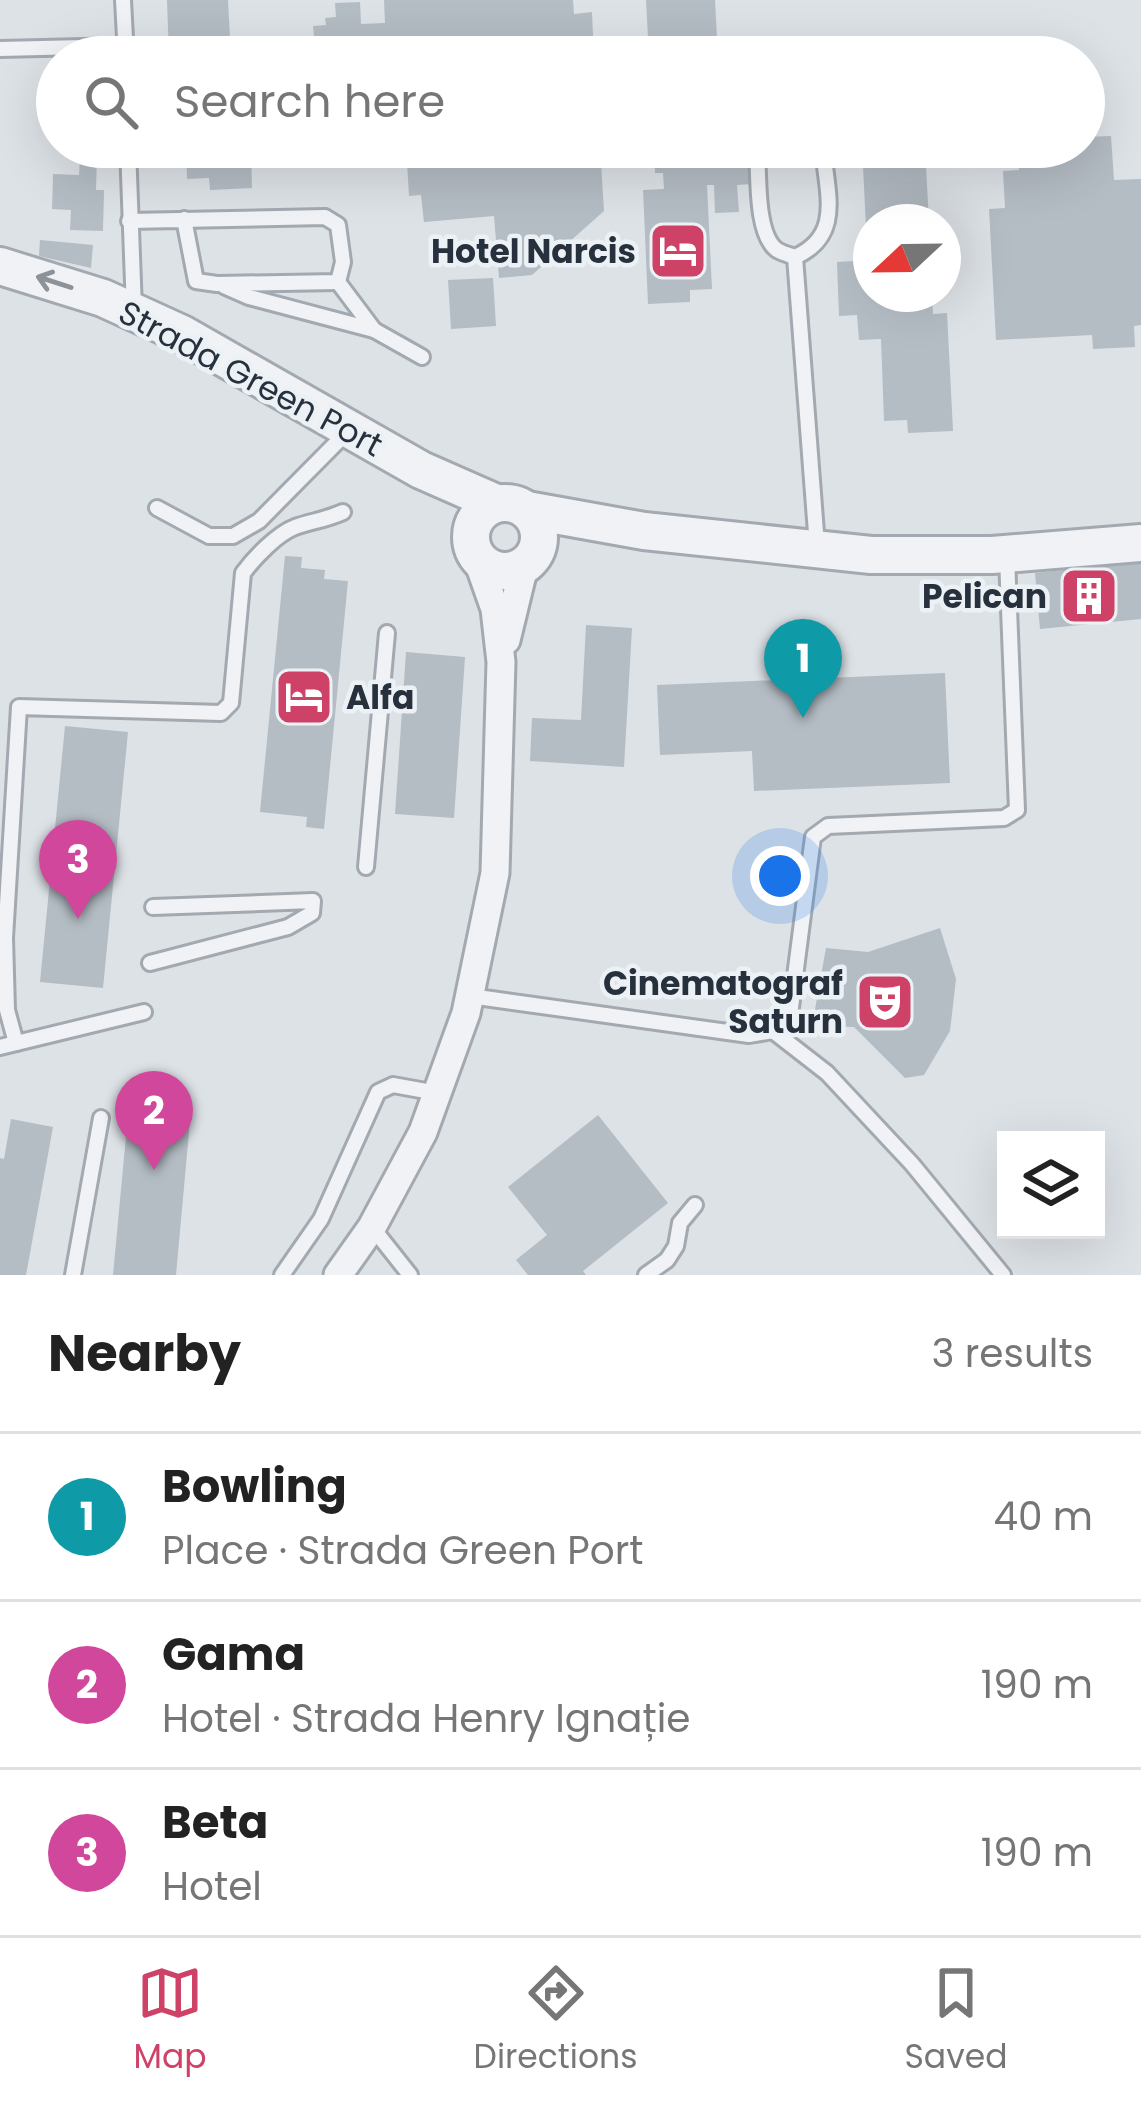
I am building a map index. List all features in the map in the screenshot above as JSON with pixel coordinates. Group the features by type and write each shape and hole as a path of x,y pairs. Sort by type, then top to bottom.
{"street":[{"name":"Strada Green Port","path":"0,266 103,298 182,334 421,470 511,507 644,531 892,556 1007,554 1141,543"},
{"path":"338,1275 372,1227 423,1132 470,996 495,874 502,662 495,609 472,545 473,524 478,515 511,507 534,518 539,538 528,562 502,662"},
{"name":"Strada Green Port","path":"528,562 583,536 644,531"},
{"path":"476,555 503,571 528,562"}],"lane":[{"path":"123,0 124,36"},
{"path":"0,49 36,50"},
{"path":"128,168 134,312"},
{"path":"759,168 768,239 777,250 795,257 821,240 829,224 825,168"},
{"path":"129,221 325,218 338,225 343,262 338,282"},
{"path":"184,219 196,281 338,282"},
{"path":"795,257 817,551"},
{"path":"338,282 374,330"},
{"path":"218,284 249,297 374,330 422,357"},
{"path":"157,508 208,536 232,536 259,520 350,430"},
{"path":"144,1012 8,1045 5,938 19,706 221,713 231,703 243,573 292,528 343,512"},
{"path":"470,996 749,1035 773,1031 790,1015 813,837 828,826 1004,818 1017,810 1007,554"},
{"path":"366,867 387,633"},
{"path":"150,963 288,928 312,913 313,902 153,908"},
{"path":"773,1031 827,1073 912,1164 1003,1275"},
{"path":"282,1275 321,1220 378,1091 393,1084 437,1093"},
{"path":"73,1275 101,1118"},
{"path":"646,1275 667,1260 676,1246 680,1222 694,1205"},
{"path":"372,1227 410,1275"}],"building":[{"path":"167,0 228,0 230,36 168,36"},
{"path":"384,0 573,0 574,14 592,12 593,36 314,36 313,26 326,25 325,18 336,17 335,3 360,2 361,24 385,23"},
{"path":"646,0 715,0 717,36 648,36"},
{"path":"1105,136 1111,136 1114,180 1141,179 1141,325 1134,326 1135,347 1093,349 1092,335 996,340 989,209 1005,208 1003,171 1105,168"},
{"path":"79,168 97,168 96,190 104,190 103,231 70,230 71,210 52,209 53,174 79,175"},
{"path":"187,168 252,168 252,188 210,190 209,178 187,179"},
{"path":"407,168 601,168 604,211 532,275 499,278 494,216 424,222 421,195 409,196"},
{"name":"Hotel Narcis","path":"655,168 750,168 751,184 737,185 739,212 715,213 714,185 707,185 712,289 690,290 690,302 648,304 643,190 664,189 663,173 655,173"},
{"path":"863,168 926,168 928,204 865,204"},
{"path":"40,240 93,245 91,268 39,256"},
{"path":"853,261 853,312 947,313 953,431 908,433 907,420 884,421 881,339 859,340 857,315 839,316 837,262"},
{"path":"493,278 496,326 451,329 448,280"},
{"name":"Alfa","path":"285,556 302,557 301,568 325,570 324,579 348,581 324,829 306,827 307,817 260,812"},
{"name":"Pelican","path":"1141,562 1141,619 1040,629 1035,573"},
{"path":"586,625 632,628 624,767 530,761 532,718 581,720"},
{"path":"406,652 465,657 454,818 395,814"},
{"path":"945,673 950,783 754,791 752,751 660,755 657,685"},
{"path":"65,726 128,732 103,988 40,982"},
{"name":"Cinematograf Saturn","path":"940,928 956,979 950,1031 924,1075 905,1078 854,1027 812,1026 826,948 868,952"},
{"path":"129,1104 191,1110 176,1275 113,1275"},
{"path":"598,1115 668,1203 583,1271 586,1275 528,1275 516,1260 547,1235 508,1187"},
{"path":"11,1119 53,1127 26,1275 0,1275 0,1158 4,1159"}],"place":[{"name":"Hotel Narcis","path":"678,251"},
{"name":"Pelican","path":"1089,596"},
{"name":"Alfa","path":"304,697"},
{"name":"Bowling","path":"803,718"},
{"name":"Beta","path":"78,919"},
{"name":"Cinematograf Saturn","path":"885,1002"},
{"name":"Gama","path":"154,1170"}]}
